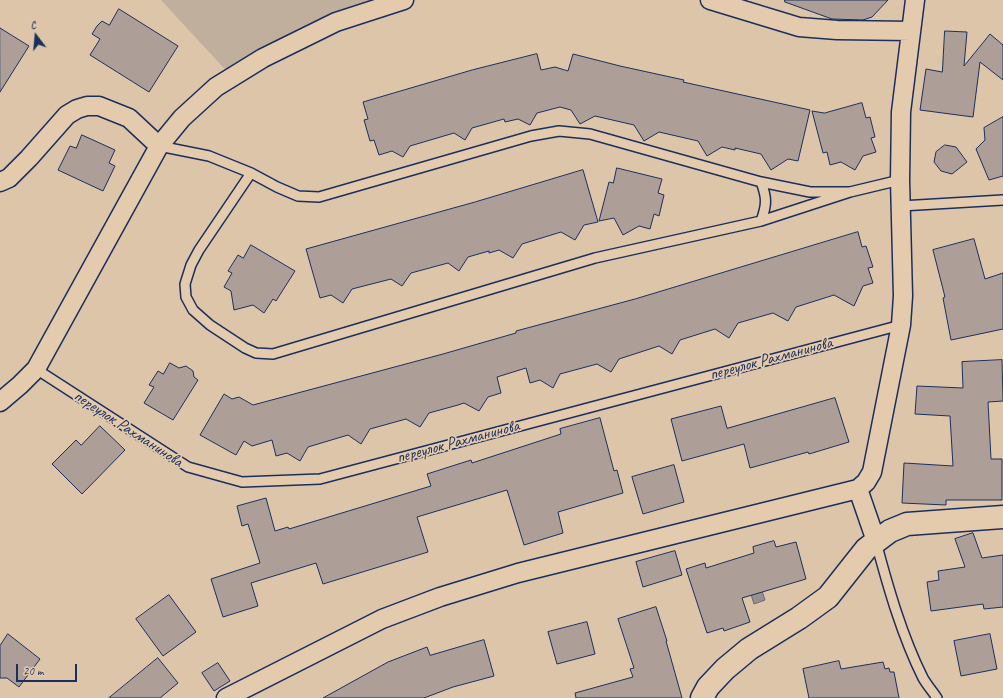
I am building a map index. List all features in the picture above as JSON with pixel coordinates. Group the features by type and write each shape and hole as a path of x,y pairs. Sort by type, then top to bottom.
{"street":[{"path":"0,402 36,369 159,146 182,118 216,87 263,58 336,22 404,0"},
{"path":"710,0 799,27 837,30 911,31"},
{"path":"226,698 382,619 440,597 518,573 858,489 866,482 872,472 901,325 903,296 900,180 901,112 915,0"},
{"path":"0,182 9,178 29,158 67,115 77,109 87,106 99,106 129,118 159,146"},
{"path":"858,489 876,541"},
{"path":"702,698 708,687 725,668 828,597 866,549 890,531 907,524 1003,517"}],"lane":[{"path":"159,146 209,156 251,173 298,196 319,197 531,136 559,131 590,134 761,182 810,192 850,192"},
{"path":"251,173 199,250 191,265 186,284 186,297 193,310 210,325 245,348 256,353 273,354 595,258 761,221 850,192 900,180"},
{"path":"761,182 765,194 766,206 761,221"},
{"path":"901,206 1003,200"},
{"name":"переулок Рахманинова","path":"36,369 188,467 242,482 320,479 901,325"},
{"path":"876,541 886,582 902,629 924,679 938,698"}],"shaded area":[{"path":"161,0 393,0 232,77"},
{"path":"754,566 765,600 754,604 743,569"}],"building":[{"path":"785,0 888,0 872,17 863,20 832,19 785,2"},
{"path":"119,9 178,46 149,92 90,55 100,39 92,34 97,26 102,21 109,25"},
{"path":"0,28 29,46 0,92"},
{"path":"945,31 967,32 964,66 990,34 1003,45 1003,80 980,62 973,117 920,110 926,69 942,72"},
{"path":"537,54 541,70 555,67 568,71 573,54 684,80 683,82 810,110 798,161 788,159 771,170 761,154 735,148 735,150 722,147 707,156 698,141 659,132 644,141 634,125 595,116 580,124 571,110 560,107 537,113 530,125 518,119 505,122 504,119 472,128 465,140 454,133 410,146 403,157 392,151 379,155 374,140 370,141 364,120 368,119 363,102 472,70"},
{"path":"862,103 866,118 870,117 875,137 871,138 876,152 863,156 855,170 841,162 830,165 827,152 823,153 812,111 824,113"},
{"path":"1003,117 1003,176 989,180 976,149 985,140 984,128"},
{"path":"82,135 115,150 109,163 115,166 103,191 58,170 70,146 76,148"},
{"path":"945,145 956,147 967,162 952,174 941,171 934,162 936,152"},
{"path":"617,168 662,179 658,193 664,195 659,216 654,214 650,229 639,226 623,235 614,218 599,221 609,182 613,183"},
{"path":"583,170 598,222 584,225 575,240 561,232 522,244 513,258 499,250 489,253 489,251 468,257 459,271 448,263 411,273 402,286 391,279 352,289 343,303 331,295 320,298 306,249"},
{"path":"858,232 862,247 866,246 873,267 868,268 873,283 863,286 854,306 834,295 796,307 788,321 773,313 738,323 729,338 715,329 680,340 672,354 659,346 619,359 611,372 597,364 560,374 553,388 540,380 530,383 526,368 497,377 501,393 488,397 479,411 464,403 429,413 420,427 406,419 370,429 361,444 348,435 308,447 300,461 287,453 276,456 272,440 252,446 244,441 236,455 200,435 224,394 232,399 239,397 253,405 443,354 516,333 516,331 635,299"},
{"path":"974,239 985,279 1003,273 1003,329 951,340 943,298 945,297 933,250"},
{"path":"251,245 295,271 276,301 273,299 264,313 253,305 234,310 231,291 224,287 232,273 228,271 238,255 243,258"},
{"path":"1002,360 1003,401 988,402 991,459 1002,459 1002,500 946,500 946,505 902,503 904,463 953,466 950,416 915,414 917,386 963,388 962,362"},
{"path":"170,363 179,368 186,366 193,371 194,377 198,380 173,420 144,403 154,387 149,385 158,371 163,374"},
{"path":"835,398 849,442 809,454 808,452 750,468 744,444 682,461 671,419 721,406 727,428"},
{"path":"600,418 614,471 617,470 623,493 558,512 563,533 524,545 507,490 417,517 428,552 323,584 316,563 251,583 258,606 223,617 211,579 260,563 248,524 242,526 237,506 266,498 275,531 288,527 289,529 431,486 427,474 471,460 472,463 561,434 560,429"},
{"path":"100,426 125,450 82,494 52,464 76,440 81,445"},
{"path":"674,465 684,502 643,514 632,477"},
{"path":"973,533 982,558 1003,555 1003,607 984,609 983,604 931,611 927,582 939,580 938,571 965,567 955,539"},
{"path":"774,541 776,547 796,542 806,579 742,598 750,622 724,631 723,628 707,633 686,569 705,563 706,568 754,553 753,547"},
{"path":"675,551 682,575 643,587 636,562"},
{"path":"169,595 196,632 163,656 136,619"},
{"path":"656,607 667,641 682,698 576,698 575,693 633,677 630,669 634,668 618,619"},
{"path":"587,622 595,654 557,664 548,632"},
{"path":"8,634 40,659 19,687 7,678 0,678 0,646"},
{"path":"990,634 997,669 961,676 954,641"},
{"path":"484,640 494,676 453,687 424,698 323,698 388,662 427,647 430,655"},
{"path":"158,658 178,683 160,698 109,698"},
{"path":"839,661 841,669 883,662 885,669 889,668 890,672 894,672 899,698 809,698 803,669"},
{"path":"218,663 230,681 214,691 202,673"}]}
